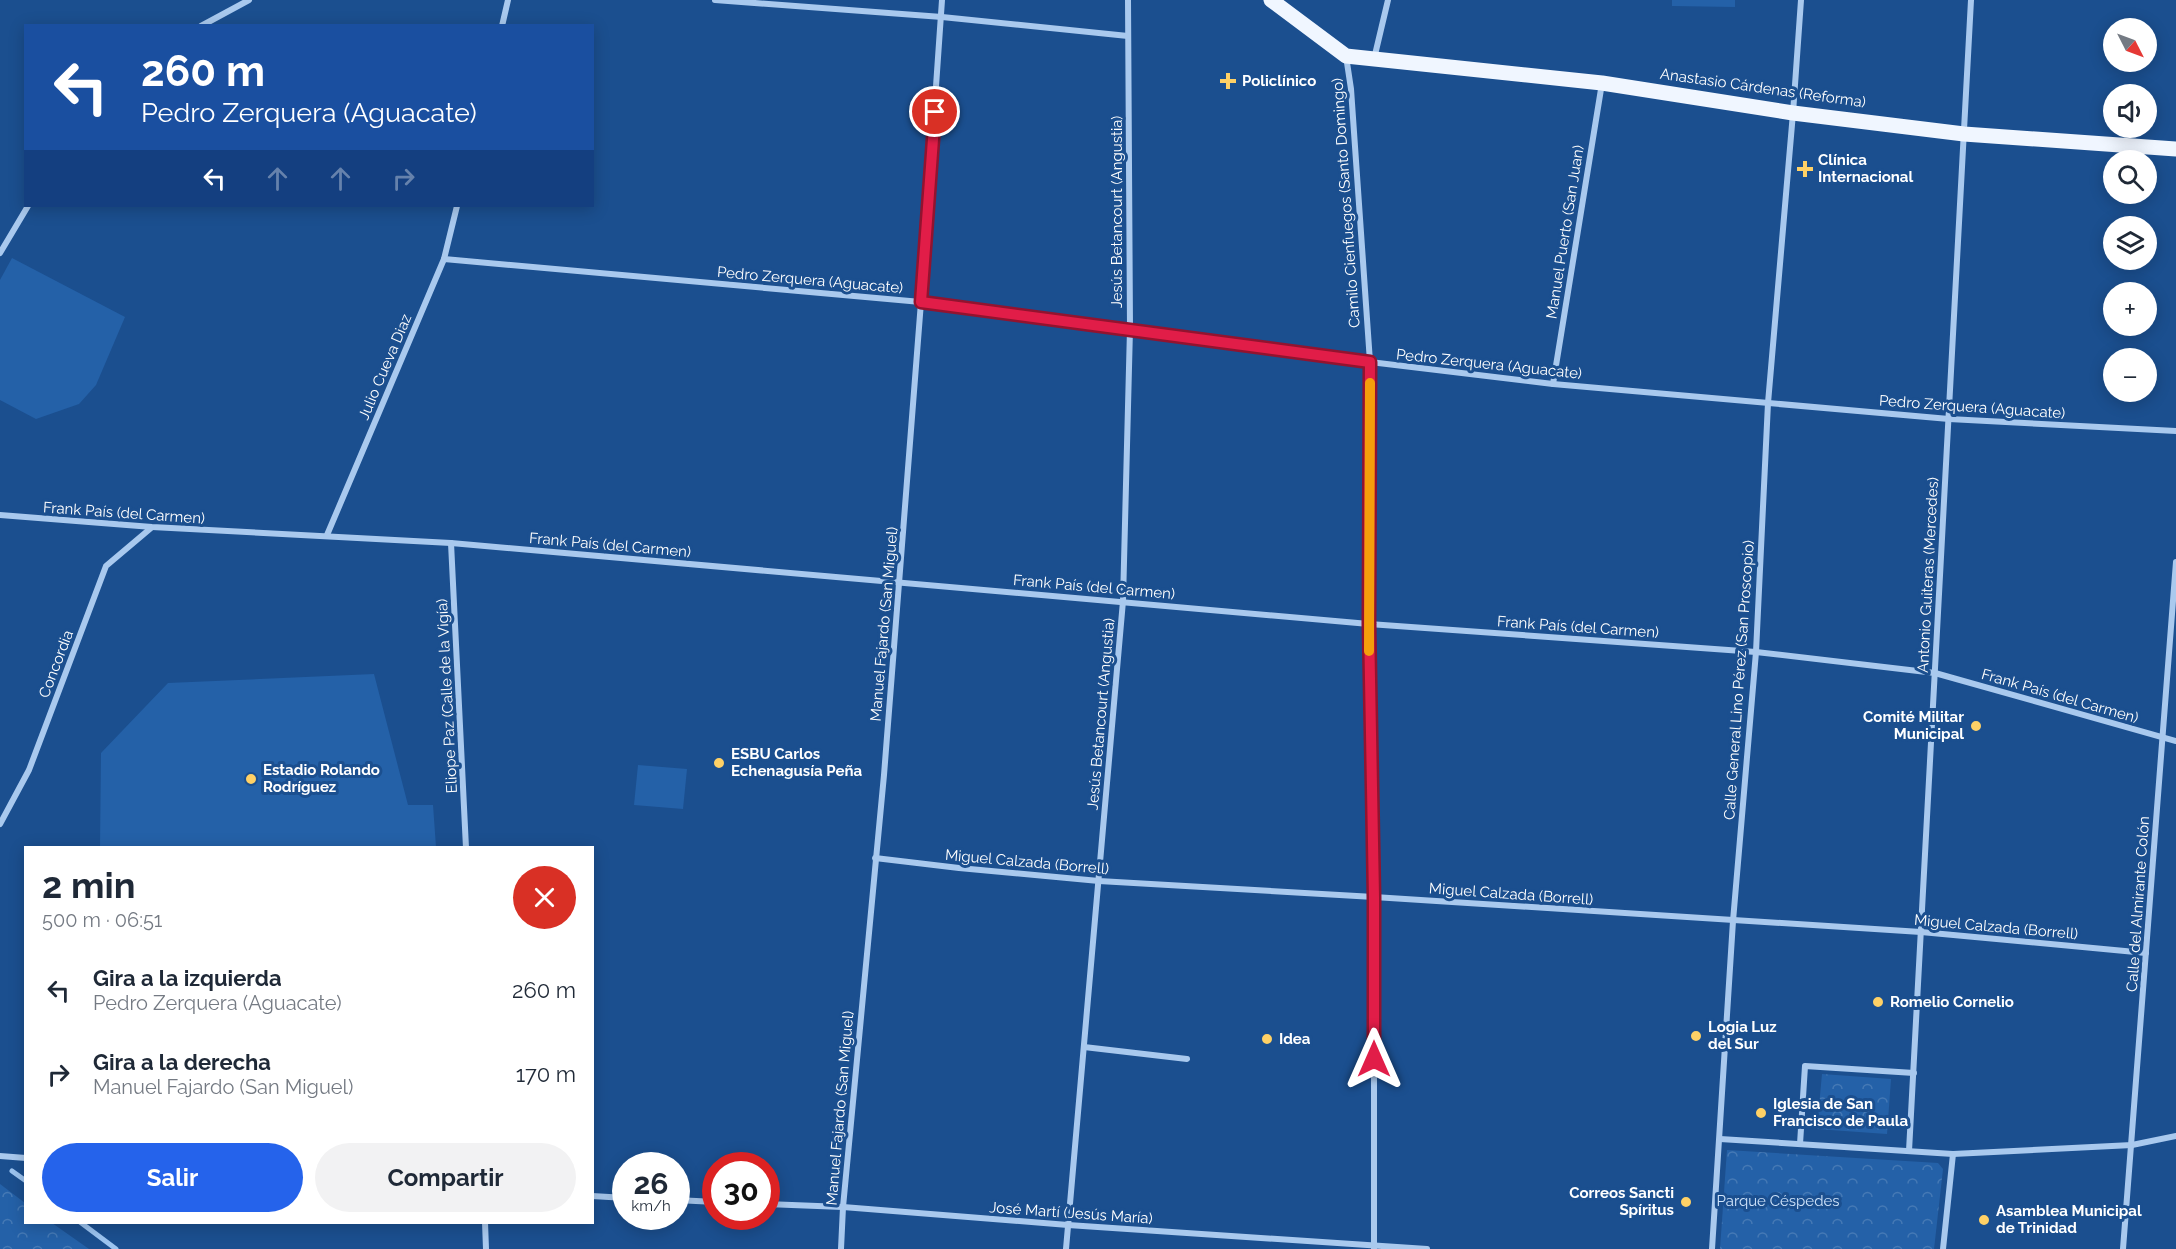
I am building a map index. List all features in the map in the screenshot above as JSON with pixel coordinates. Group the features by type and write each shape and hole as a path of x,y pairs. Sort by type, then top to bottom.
{"main road":[{"path":"1271,0 1346,56"},
{"name":"Anastasio Cárdenas (Reforma)","path":"1346,56 1602,83 1793,113 1964,134 2176,149"}],"street":[{"path":"205,24 249,0"},
{"path":"502,24 508,0"},
{"path":"715,0 942,17 1128,36"},
{"name":"Manuel Fajardo (San Miguel)","path":"841,1249 900,581 942,0"},
{"name":"Jesús Betancourt (Angustia)","path":"1065,1249 1123,601 1130,329 1128,0"},
{"path":"1374,59 1388,0"},
{"name":"Calle General Lino Pérez (San Proscopio)","path":"1712,1249 1733,921 1756,652 1768,404 1801,0"},
{"name":"Antonio Guiteras (Mercedes)","path":"1909,1152 1971,0"},
{"name":"Camilo Cienfuegos (Santo Domingo)","path":"1346,56 1351,90 1370,362 1369,624 1374,897 1374,1247"},
{"name":"Manuel Puerto (San Juan)","path":"1553,384 1602,83"},
{"path":"0,253 27,207"},
{"name":"Julio Cueva Diaz","path":"327,535 444,259 457,207"},
{"name":"Pedro Zerquera (Aguacate)","path":"444,259 921,302 1553,384 1949,419 2176,431"},
{"name":"Frank País (del Carmen)","path":"0,515 152,527 451,543 1369,624 1756,652 1935,673 2176,741"},
{"name":"Concordia","path":"0,824 29,770 106,566 152,527"},
{"name":"Eliope Paz (Calle de la Vigía)","path":"451,543 466,846"},
{"name":"Calle del Almirante Colón","path":"2123,1249 2176,561"},
{"name":"Miguel Calzada (Borrell)","path":"875,858 1099,881 1921,932 2146,953"},
{"path":"1084,1047 1187,1059"},
{"path":"1800,1144 1805,1066 1914,1073"},
{"path":"1720,1139 1953,1154 2132,1145 2176,1136"},
{"path":"1942,1249 1953,1154"},
{"path":"0,1156 24,1158"},
{"path":"594,1196 612,1197"},
{"name":"José Martí (Jesús María)","path":"780,1205 843,1207 1068,1225 1427,1249"},
{"path":"485,1224 486,1249"}],"green space":[{"path":"1672,0 1735,0 1735,7 1672,6"},
{"path":"12,258 125,317 96,385 79,404 36,419 0,400 0,280"},
{"name":"Estadio Rolando Rodríguez","path":"374,674 408,805 433,805 436,846 100,846 101,753 168,683"},
{"path":"638,765 687,769 683,809 634,805"},
{"path":"1822,1074 1891,1079 1887,1134 1817,1129"},
{"name":"Parque Céspedes","path":"1727,1150 1938,1163 1943,1169 1934,1249 1720,1249"},
{"path":"0,1184 24,1202 24,1224 53,1224 89,1249 0,1249"}],"waterway":[{"path":"12,1171 24,1180"},
{"path":"83,1224 116,1249"}],"slow traffic":[{"path":"1369,651 1370,383"}],"place":[{"name":"Policlínico","path":"1228,81"},
{"name":"Clínica Internacional","path":"1805,169"},
{"name":"Comité Militar Municipal","path":"1976,726"},
{"name":"ESBU Carlos Echenagusía Peña","path":"719,763"},
{"name":"Estadio Rolando Rodríguez","path":"251,779"},
{"name":"Romelio Cornelio","path":"1878,1002"},
{"name":"Logia Luz del Sur","path":"1696,1036"},
{"name":"Idea","path":"1267,1039"},
{"name":"Iglesia de San Francisco de Paula","path":"1761,1113"},
{"name":"Correos Sancti Spíritus","path":"1686,1202"},
{"name":"Asamblea Municipal de Trinidad","path":"1984,1220"}],"route":[{"path":"935,112 921,302 1370,362 1369,624 1374,897 1374,1059"}]}
